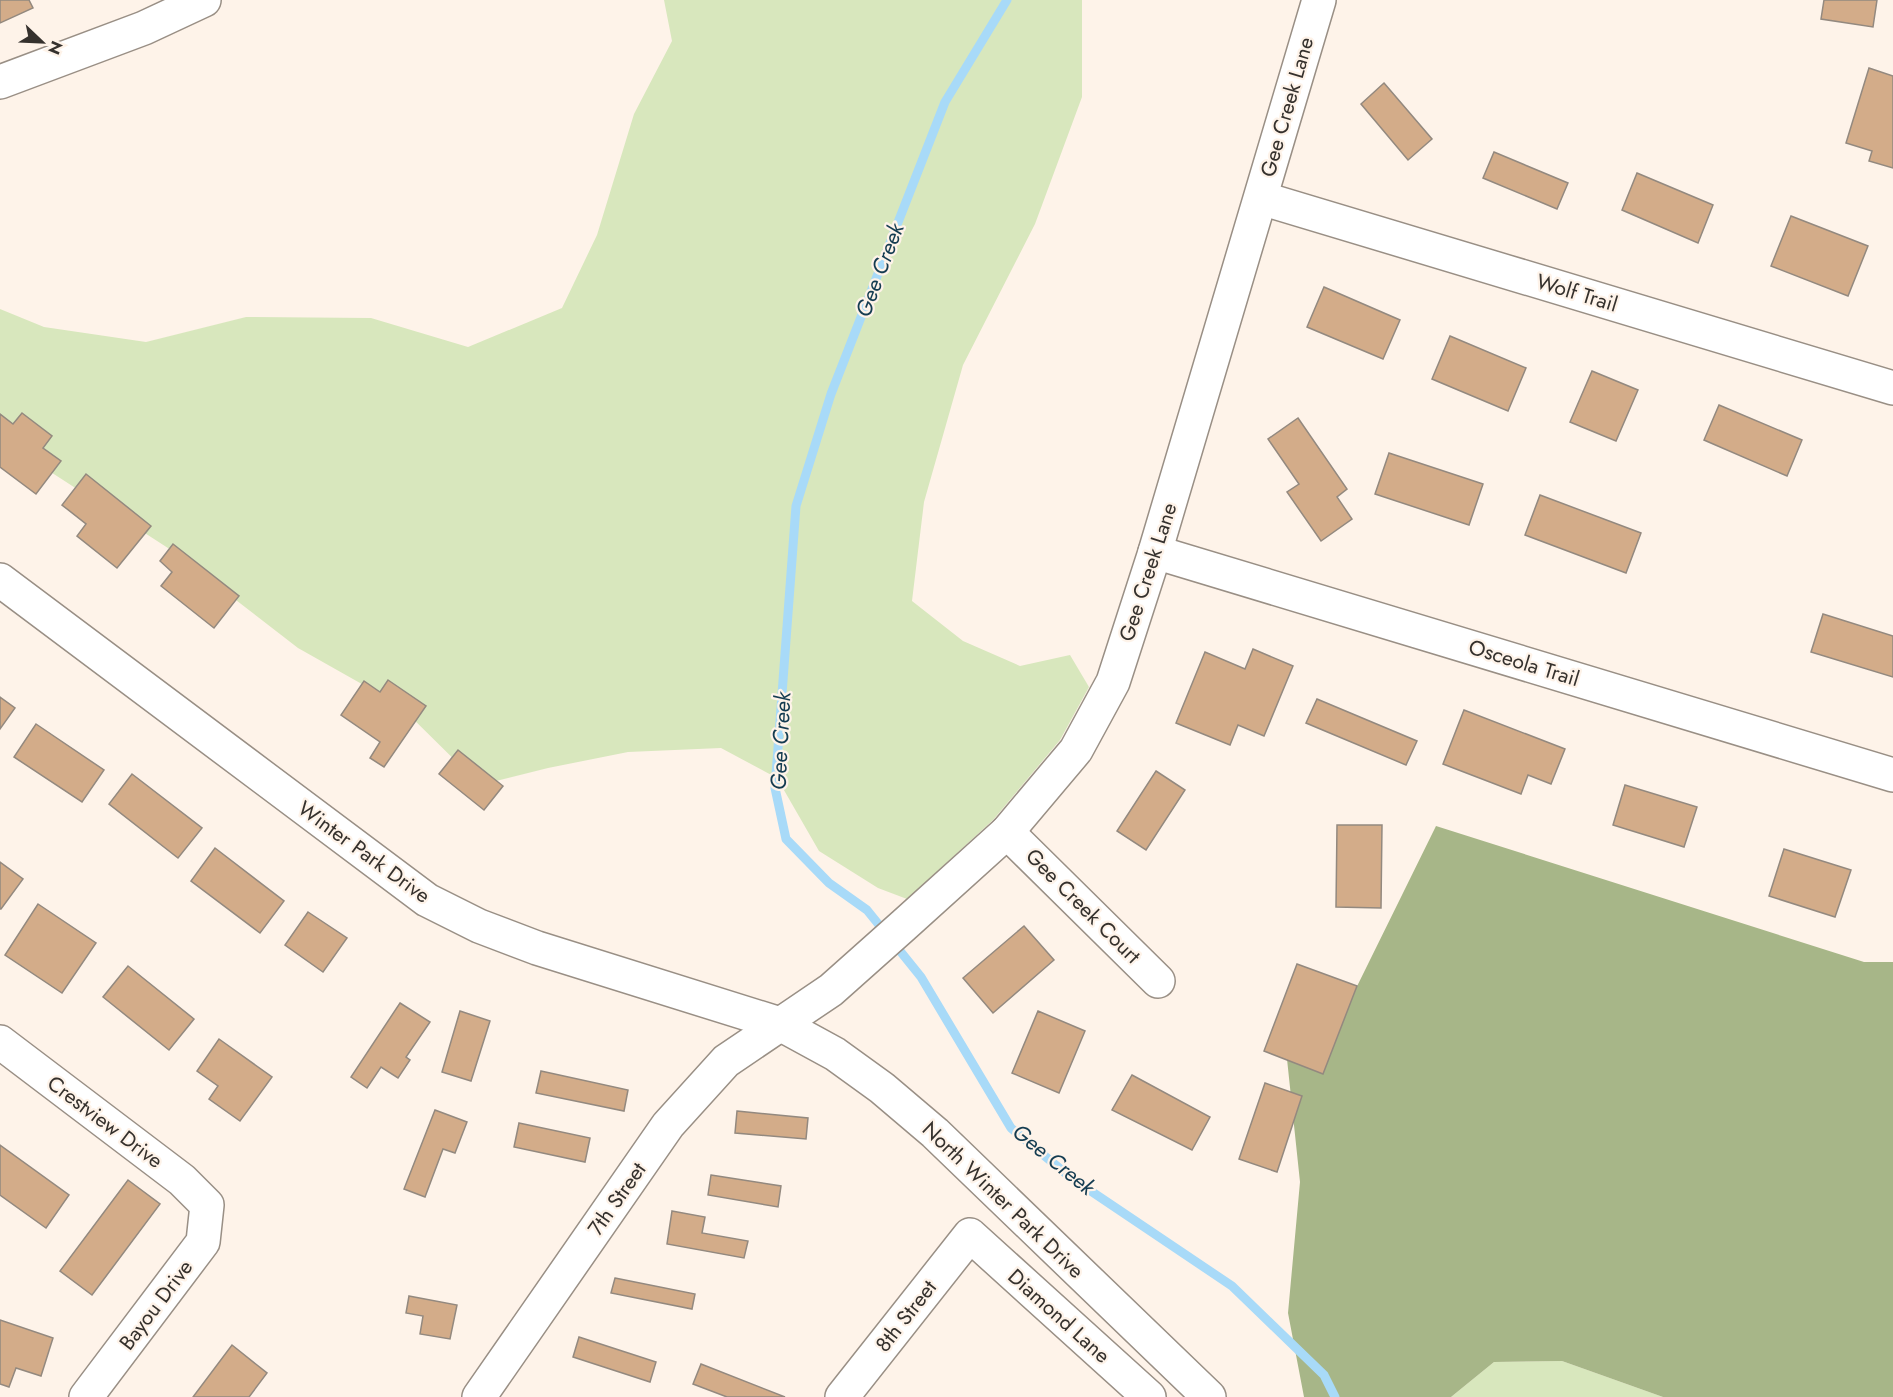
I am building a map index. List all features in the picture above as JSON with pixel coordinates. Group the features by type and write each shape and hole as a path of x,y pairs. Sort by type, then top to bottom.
{"street":[{"path":"0,82 144,28 204,0"},
{"name":"Gee Creek Lane","path":"780,1024 831,990 1007,832 1076,750 1113,682 1155,552 1318,0"},
{"name":"Wolf Trail","path":"1261,198 1893,388"},
{"name":"Osceola Trail","path":"1155,552 1893,775"},
{"name":"Winter Park Drive","path":"0,580 427,900 479,926 537,948 780,1024"},
{"name":"Gee Creek Court","path":"1007,832 1158,981"},
{"name":"7th Street","path":"479,1397 668,1125 726,1061 780,1024"},
{"name":"North Winter Park Drive","path":"780,1024 835,1054 882,1088 935,1133 1209,1397"},
{"name":"Crestview Drive","path":"0,1042 182,1180 207,1205"},
{"name":"Bayou Drive","path":"86,1397 202,1242 207,1205"},
{"name":"8th Street","path":"842,1397 970,1235"},
{"name":"Diamond Lane","path":"970,1235 1149,1397"}],"green space":[{"path":"664,0 1082,0 1082,97 1035,224 963,365 924,502 912,601 963,641 1020,666 1070,655 1089,687 1060,740 993,820 907,899 878,888 819,851 777,778 721,748 628,752 480,785 399,705 298,648 171,550 43,467 0,416 0,309 44,327 146,342 246,317 371,318 468,347 562,308 597,235 634,114 672,41"},
{"path":"1436,826 1864,962 1893,962 1893,1397 1663,1397 1562,1361 1494,1362 1451,1397 1304,1397 1288,1313 1300,1182 1287,1059 1334,1033"},
{"path":"1562,1361 1663,1397 1451,1397 1494,1362"}],"building":[{"path":"0,0 29,0 33,8 0,23"},
{"path":"1824,0 1877,0 1873,27 1821,19"},
{"path":"1869,68 1893,76 1893,168 1869,161 1872,151 1846,143"},
{"path":"1384,83 1432,139 1408,160 1361,104"},
{"path":"1494,152 1568,183 1557,209 1483,178"},
{"path":"1637,173 1713,205 1698,243 1622,210"},
{"path":"1791,216 1868,246 1848,296 1771,266"},
{"path":"1324,287 1400,320 1383,359 1307,327"},
{"path":"1450,336 1526,368 1508,411 1432,379"},
{"path":"1592,371 1638,390 1616,441 1570,422"},
{"path":"1719,405 1802,440 1787,476 1704,440"},
{"path":"22,413 52,436 43,448 61,461 36,494 0,467 0,414 13,424"},
{"path":"1298,418 1347,489 1337,497 1352,519 1321,541 1287,492 1299,484 1268,439"},
{"path":"1389,453 1483,484 1469,525 1375,494"},
{"path":"86,474 151,526 117,568 77,536 86,524 62,505"},
{"path":"1540,495 1641,533 1626,573 1525,535"},
{"path":"173,544 239,596 214,628 161,586 172,572 160,561"},
{"path":"1823,614 1893,636 1893,677 1811,652"},
{"path":"1253,649 1293,666 1264,736 1238,725 1230,745 1176,723 1205,652 1245,669"},
{"path":"388,680 426,706 384,767 370,758 380,742 341,715 364,681 380,692"},
{"path":"0,697 15,708 0,729"},
{"path":"1317,699 1417,741 1406,765 1306,723"},
{"path":"1464,710 1565,749 1551,784 1528,775 1521,794 1443,764"},
{"path":"36,724 104,770 82,802 14,757"},
{"path":"458,750 503,786 484,810 439,774"},
{"path":"1156,771 1185,790 1146,850 1117,831"},
{"path":"132,774 202,828 178,858 109,804"},
{"path":"1625,785 1697,807 1684,847 1613,825"},
{"path":"1337,825 1382,825 1381,908 1336,907"},
{"path":"215,848 284,901 260,933 191,881"},
{"path":"1784,849 1851,870 1835,917 1769,896"},
{"path":"0,862 23,879 1,909 0,909"},
{"path":"38,904 96,943 62,993 5,955"},
{"path":"308,912 347,938 323,972 285,945"},
{"path":"1024,926 1054,960 993,1013 963,978"},
{"path":"1297,964 1357,986 1323,1074 1264,1051"},
{"path":"128,966 194,1019 169,1050 103,997"},
{"path":"400,1003 430,1022 406,1057 410,1060 398,1078 381,1067 367,1088 351,1077"},
{"path":"460,1011 490,1021 471,1081 442,1072"},
{"path":"1038,1011 1085,1031 1059,1093 1012,1073"},
{"path":"219,1039 272,1077 240,1121 209,1099 218,1086 197,1071"},
{"path":"541,1071 628,1090 624,1111 536,1093"},
{"path":"1132,1075 1210,1117 1192,1150 1112,1110"},
{"path":"1265,1083 1302,1096 1277,1172 1239,1159"},
{"path":"435,1110 467,1122 455,1153 443,1149 425,1197 404,1189"},
{"path":"737,1111 808,1118 806,1139 735,1133"},
{"path":"519,1123 590,1138 585,1162 514,1147"},
{"path":"0,1145 69,1195 46,1228 0,1195"},
{"path":"711,1175 781,1186 778,1207 708,1195"},
{"path":"128,1180 160,1204 92,1295 60,1271"},
{"path":"672,1211 705,1217 702,1233 748,1241 744,1258 667,1244"},
{"path":"615,1278 695,1294 692,1309 611,1293"},
{"path":"409,1296 457,1305 450,1339 420,1334 423,1316 406,1313"},
{"path":"0,1320 53,1338 41,1376 16,1368 9,1387 0,1384"},
{"path":"579,1337 656,1362 650,1382 573,1357"},
{"path":"232,1345 267,1373 249,1397 193,1397"},
{"path":"701,1364 785,1397 727,1397 693,1384"}],"waterway":[{"name":"Gee Creek","path":"1007,0 945,102 831,394 796,506 775,788 786,839 829,883 867,910 921,977 1011,1128 1070,1177 1232,1286 1324,1375 1335,1397"}]}
